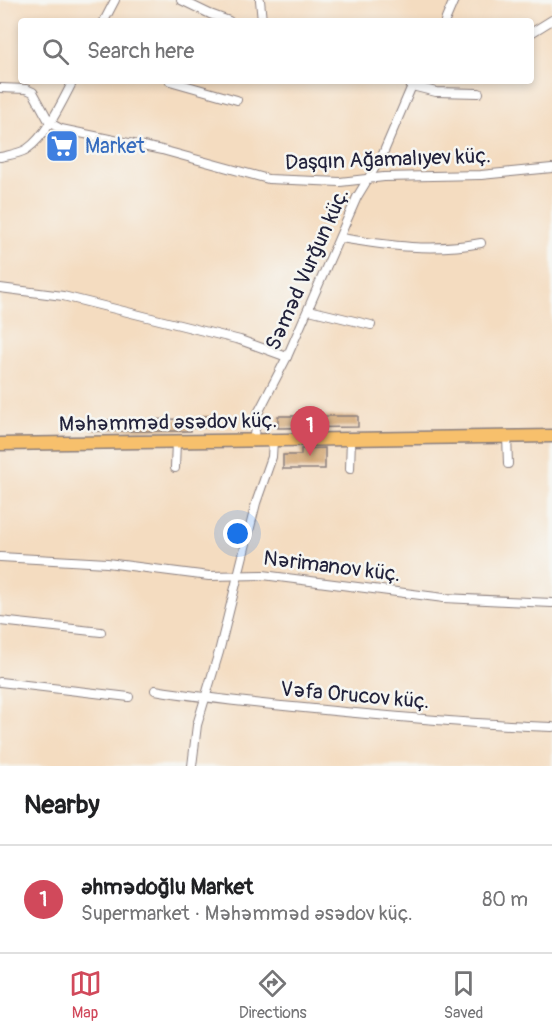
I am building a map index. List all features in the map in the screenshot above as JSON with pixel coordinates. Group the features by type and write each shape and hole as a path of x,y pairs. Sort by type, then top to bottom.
{"main road":[{"name":"Məhəmməd Əsədov küç.","path":"0,444 552,436"}],"street":[{"path":"106,18 115,0"},
{"path":"181,0 221,18"},
{"path":"260,0 262,18"},
{"path":"446,18 454,0"},
{"path":"534,31 552,20"},
{"path":"0,157 20,153 29,147 50,123 71,84"},
{"path":"181,84 237,100"},
{"name":"Səməd Vurğun küç.","path":"253,440 253,429 258,413 288,357 357,197 382,156 413,84"},
{"path":"416,84 436,92 479,93"},
{"path":"0,88 26,89 33,92 50,123"},
{"name":"Daşqın Ağamalıyev küç.","path":"50,123 61,129 162,150 246,175 268,179 339,182 369,178 481,175 552,168"},
{"path":"341,238 380,245 420,248 453,248 481,243"},
{"path":"0,288 63,296 240,340 288,357"},
{"path":"309,310 371,325"},
{"path":"507,436 507,464"},
{"path":"350,469 351,438"},
{"path":"192,766 194,743 204,698 219,652 256,503 272,457 273,440"},
{"path":"176,441 176,468"},
{"name":"Nərimanov küç.","path":"0,557 108,563 209,576 263,574 444,598 552,603"},
{"path":"0,621 101,632"},
{"path":"0,682 129,697"},
{"name":"Vəfa Orucov küç.","path":"155,690 204,698 470,724 552,727"}],"building":[{"path":"202,416 216,416 216,427 191,428 191,431 93,431 92,420 202,419"},
{"path":"278,416 358,416 358,427 278,428"},
{"path":"325,448 325,469 283,469 283,455 301,455 301,449"}],"place":[{"name":"Market","path":"62,146"},
{"name":"Əhmədoğlu Market","path":"310,456"}]}
